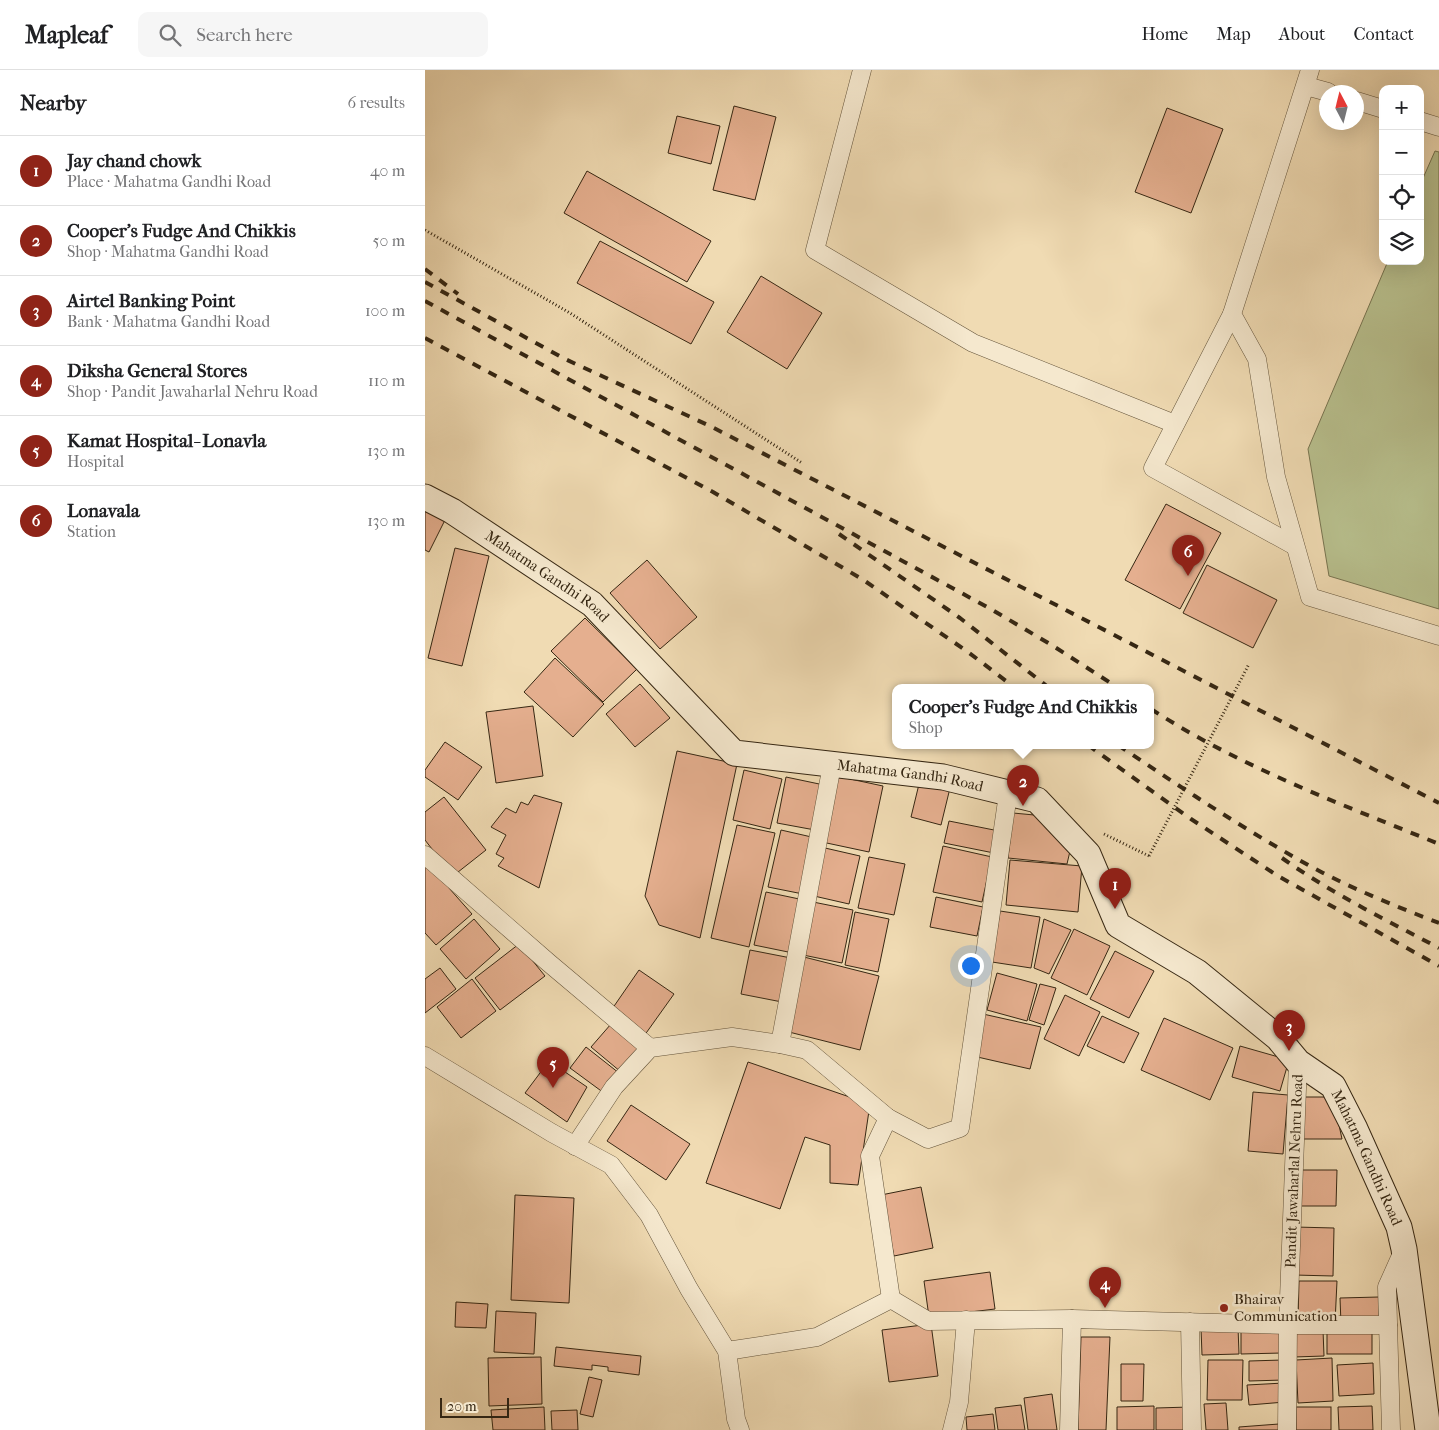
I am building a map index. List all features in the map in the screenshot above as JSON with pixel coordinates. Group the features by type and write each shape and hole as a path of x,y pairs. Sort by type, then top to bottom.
{"main road":[{"name":"Mahatma Gandhi Road","path":"425,498 452,511 592,604 734,753 943,777 1037,800 1088,854 1119,925 1197,972 1278,1038 1298,1062 1333,1086 1355,1128 1399,1227 1404,1249 1428,1430"}],"street":[{"path":"862,70 815,250 973,344 1175,424"},
{"path":"1295,546 1153,468 1232,314 1308,78 1319,86"},
{"path":"1364,103 1379,108"},
{"path":"1424,122 1439,127"},
{"path":"1232,314 1257,359 1276,477 1310,598 1439,636"},
{"path":"780,1044 833,764"},
{"path":"575,1146 614,1087 650,1048 733,1037 807,1050 888,1118 928,1139 960,1128 1008,794"},
{"path":"425,855 650,1048"},
{"path":"425,1056 484,1093 611,1165 649,1215 689,1289 727,1351 736,1419 740,1430"},
{"name":"Pandit Jawaharlal Nehru Road","path":"1287,1430 1288,1325 1298,1062"},
{"path":"888,1118 869,1156 891,1299"},
{"path":"1391,1430 1387,1287 1404,1249"},
{"path":"891,1299 928,1321 1072,1319 1288,1325 1388,1324"},
{"path":"727,1351 817,1337 891,1299"},
{"path":"1069,1430 1072,1319"},
{"path":"952,1430 959,1402 966,1320"},
{"path":"1190,1322 1192,1430"}],"path":[{"path":"425,230 570,313 803,463"},
{"path":"1102,833 1149,856 1249,664"}],"green space":[{"path":"1435,151 1439,152 1439,609 1329,576 1308,449 1386,265 1424,265 1424,176"}],"building":[{"path":"734,106 776,117 755,200 713,190"},
{"path":"1167,108 1223,129 1191,213 1135,192"},
{"path":"677,116 720,126 711,164 668,153"},
{"path":"587,171 711,241 687,282 564,213"},
{"path":"600,241 714,302 691,344 577,283"},
{"path":"761,276 822,313 787,369 727,332"},
{"path":"1166,504 1221,533 1180,609 1125,580"},
{"path":"425,507 446,518 429,552 425,550"},
{"path":"455,548 489,556 462,666 428,658"},
{"path":"647,560 697,617 660,649 610,593"},
{"path":"1207,565 1277,600 1253,648 1183,613"},
{"path":"585,618 637,669 603,702 551,651"},
{"path":"555,658 604,704 573,737 524,692"},
{"path":"640,684 670,718 635,747 606,714"},
{"path":"533,706 543,776 496,783 486,712"},
{"path":"445,742 482,767 458,800 425,777 425,770"},
{"path":"677,751 737,764 700,938 659,925 645,896"},
{"path":"744,770 782,779 770,829 733,820"},
{"path":"836,776 883,786 869,852 822,842"},
{"path":"786,777 824,785 815,830 777,823"},
{"path":"920,780 950,788 941,825 911,817"},
{"path":"534,795 562,803 539,888 498,866 504,858 496,854 506,835 491,827 506,808 516,813 521,802 528,805"},
{"path":"444,797 486,850 453,876 425,840 425,812"},
{"path":"1013,813 1045,816 1070,851 1067,864 1008,858"},
{"path":"949,821 999,831 994,853 944,843"},
{"path":"737,825 775,833 749,947 711,938"},
{"path":"781,830 816,838 803,894 768,887"},
{"path":"943,846 992,857 982,902 933,892"},
{"path":"825,848 860,856 849,904 814,896"},
{"path":"869,857 905,864 894,915 858,908"},
{"path":"1010,860 1082,866 1078,912 1006,905"},
{"path":"425,861 472,914 436,945 425,933"},
{"path":"766,892 804,900 793,953 754,945"},
{"path":"936,897 983,907 977,936 930,927"},
{"path":"813,902 853,910 842,963 803,955"},
{"path":"1000,911 1040,917 1031,968 992,962"},
{"path":"855,912 889,919 878,972 845,965"},
{"path":"474,919 500,949 466,979 440,949"},
{"path":"1044,919 1071,930 1049,974 1034,968"},
{"path":"1074,929 1110,946 1087,995 1051,978"},
{"path":"519,944 545,976 500,1010 475,978"},
{"path":"750,950 791,958 782,1002 741,994"},
{"path":"1115,951 1154,971 1129,1018 1090,999"},
{"path":"804,957 879,976 860,1050 785,1031"},
{"path":"440,968 456,989 425,1013 425,979"},
{"path":"639,970 674,994 644,1036 610,1012"},
{"path":"997,973 1037,984 1027,1021 987,1010"},
{"path":"472,979 496,1011 461,1038 437,1007"},
{"path":"1040,984 1056,988 1044,1025 1029,1020"},
{"path":"1065,995 1100,1012 1079,1056 1044,1039"},
{"path":"983,1014 1041,1027 1030,1069 973,1056"},
{"path":"1102,1016 1139,1033 1124,1063 1087,1046"},
{"path":"1164,1018 1233,1048 1210,1100 1141,1070"},
{"path":"611,1024 640,1049 621,1072 591,1047"},
{"path":"1240,1046 1289,1060 1280,1091 1232,1077"},
{"path":"586,1047 619,1073 604,1093 570,1068"},
{"path":"549,1061 587,1087 567,1122 525,1093"},
{"path":"748,1062 870,1104 858,1185 830,1183 830,1145 805,1137 780,1209 706,1183"},
{"path":"1253,1092 1288,1095 1283,1154 1248,1151"},
{"path":"1301,1097 1333,1097 1342,1139 1301,1139"},
{"path":"631,1105 690,1144 666,1180 607,1141"},
{"path":"1298,1170 1337,1170 1336,1206 1297,1206"},
{"path":"921,1187 933,1248 894,1256 881,1195"},
{"path":"515,1195 574,1198 569,1303 511,1300"},
{"path":"1295,1227 1334,1228 1333,1276 1294,1275"},
{"path":"990,1272 995,1309 929,1317 924,1281"},
{"path":"1299,1281 1337,1281 1335,1323 1298,1322"},
{"path":"1379,1297 1379,1322 1341,1324 1340,1298"},
{"path":"456,1302 488,1304 486,1328 455,1327"},
{"path":"496,1311 536,1313 534,1354 494,1352"},
{"path":"931,1324 938,1376 889,1382 882,1330"},
{"path":"1238,1327 1239,1354 1202,1355 1201,1328"},
{"path":"1282,1328 1282,1353 1241,1354 1241,1329"},
{"path":"1323,1330 1324,1356 1294,1357 1293,1332"},
{"path":"1327,1330 1372,1330 1372,1354 1327,1354"},
{"path":"1081,1337 1110,1337 1106,1430 1078,1430"},
{"path":"556,1347 641,1356 639,1375 608,1371 608,1367 592,1365 592,1370 554,1366"},
{"path":"541,1357 542,1404 489,1406 488,1358"},
{"path":"1332,1358 1333,1401 1298,1403 1296,1360"},
{"path":"1208,1360 1243,1360 1242,1400 1207,1400"},
{"path":"1283,1360 1284,1380 1249,1381 1249,1361"},
{"path":"1373,1363 1374,1394 1339,1396 1337,1365"},
{"path":"1121,1364 1144,1364 1143,1401 1121,1401"},
{"path":"589,1377 602,1380 593,1417 580,1414"},
{"path":"1284,1383 1285,1402 1249,1405 1247,1385"},
{"path":"1052,1394 1057,1430 1028,1430 1024,1398"},
{"path":"1226,1403 1228,1430 1206,1430 1204,1404"},
{"path":"1021,1405 1025,1430 998,1430 995,1408"},
{"path":"1154,1406 1154,1430 1117,1430 1117,1407"},
{"path":"1372,1406 1373,1430 1339,1430 1338,1407"},
{"path":"544,1407 545,1430 493,1430 491,1410"},
{"path":"1190,1407 1190,1430 1156,1430 1156,1408"},
{"path":"1296,1407 1331,1407 1331,1430 1296,1430"},
{"path":"577,1410 578,1430 552,1430 551,1411"},
{"path":"993,1414 995,1430 967,1430 966,1417"},
{"path":"1279,1424 1279,1430 1239,1430 1239,1427"}],"railway":[{"path":"425,269 458,294"},
{"path":"425,282 565,359 710,426 1439,803"},
{"path":"425,301 989,608 1112,684"},
{"path":"425,338 713,492 862,579 968,652 1010,684"},
{"path":"839,534 960,618 1044,684"},
{"path":"1154,711 1185,730 1255,767 1439,844"},
{"path":"1094,749 1191,819 1278,876 1439,966"},
{"path":"1124,749 1271,844 1311,867 1365,893 1439,923"},
{"path":"1282,858 1339,894 1439,948"}],"place":[{"name":"Lonavala","path":"1188,576"},
{"name":"Cooper's Fudge And Chikkis","path":"1023,806"},
{"name":"Jay chand chowk","path":"1115,909"},
{"name":"Airtel Banking Point","path":"1289,1051"},
{"name":"Kamat Hospital- Lonavla","path":"553,1088"},
{"name":"Diksha General Stores","path":"1105,1308"},
{"name":"Bhairav Communication","path":"1224,1308"}]}
